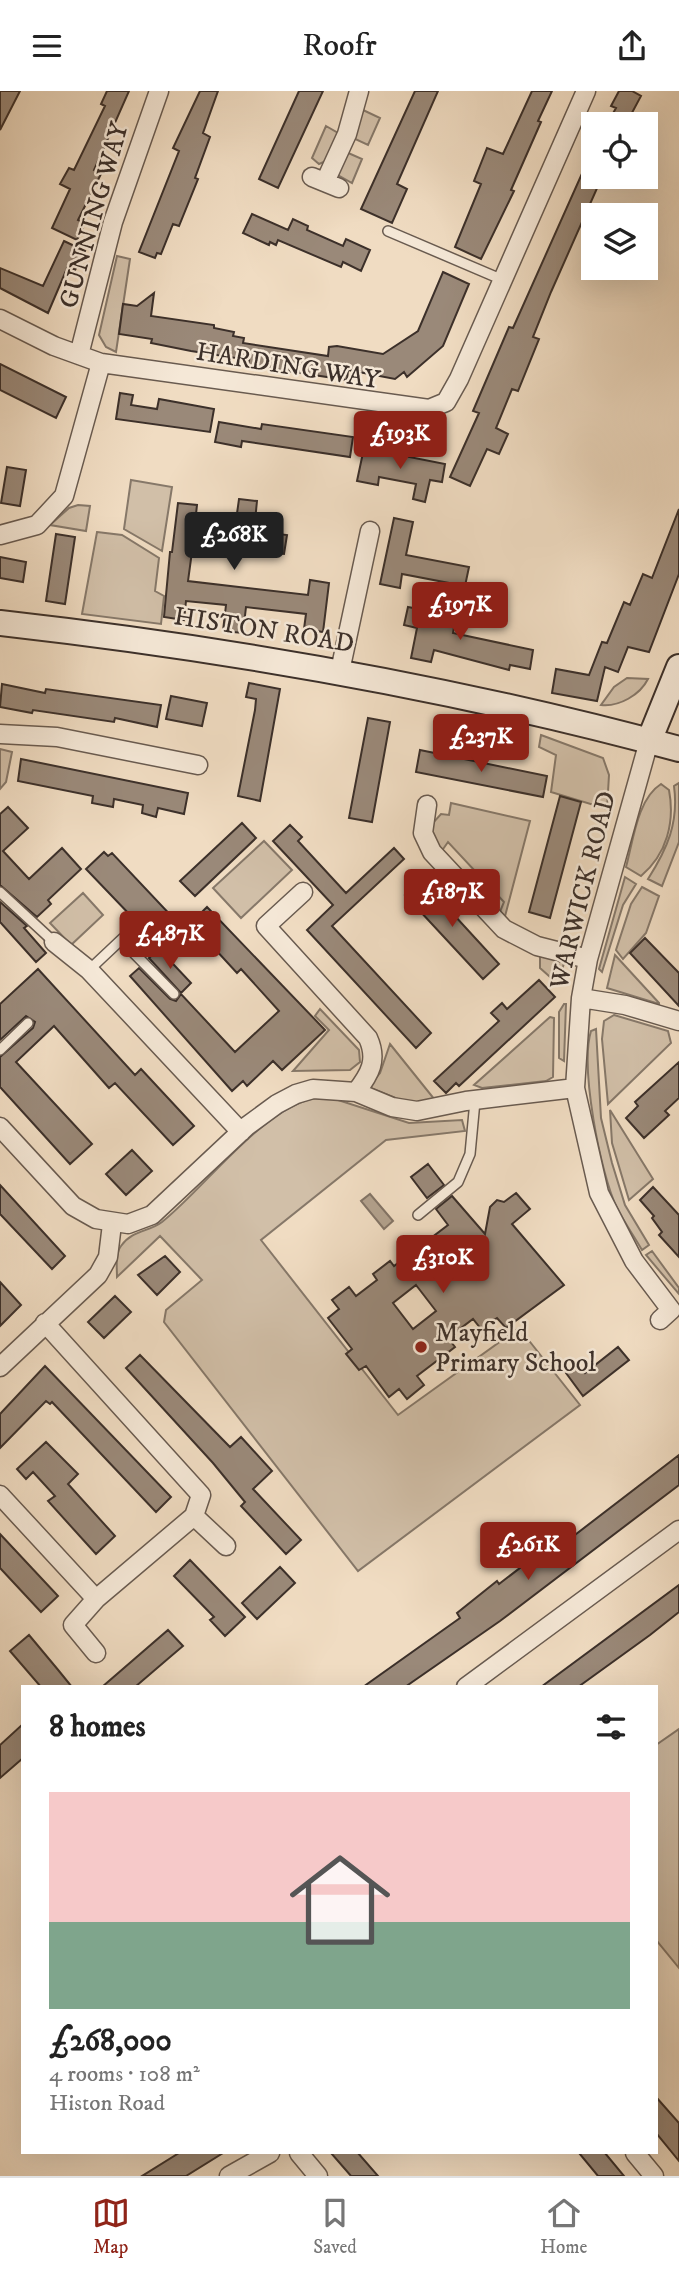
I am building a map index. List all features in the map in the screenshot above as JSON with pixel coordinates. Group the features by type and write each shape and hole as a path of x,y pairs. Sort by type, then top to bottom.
{"main road":[{"name":"HISTON ROAD","path":"0,624 203,649 340,671 439,690 679,749"},
{"path":"649,741 679,667"}],"street":[{"name":"GUNNING WAY","path":"79,355 113,222 159,91"},
{"path":"325,182 346,134 359,91"},
{"name":"HARDING WAY","path":"0,319 102,363 429,418 446,401 459,379 586,91"},
{"path":"0,535 37,525 64,496 102,363"},
{"path":"340,671 370,531"},
{"path":"0,734 57,737 198,765"},
{"name":"WARWICK ROAD","path":"649,741 588,959 581,998 575,1088 599,1193 634,1261 671,1310 660,1320"},
{"path":"428,805 423,833 432,852 503,929 537,946 588,959"},
{"path":"303,892 266,926 368,1038 373,1050 373,1063 356,1092"},
{"path":"54,942 89,970 241,1132"},
{"path":"581,998 625,1005 679,1021"},
{"path":"0,1127 73,1206 96,1219 113,1224 128,1224 152,1215 241,1132 277,1104 296,1094 313,1089 356,1092 403,1111 417,1111 575,1088"},
{"path":"0,1367 104,1266 113,1224"},
{"path":"45,1323 201,1495 194,1516 96,1599 73,1625 96,1653"},
{"path":"0,1495 96,1599"},
{"path":"194,1516 226,1546"},
{"path":"469,1685 679,1530"},
{"path":"229,2176 268,2154"},
{"path":"300,2154 318,2176"},
{"path":"636,2154 654,2176"}],"lane":[{"path":"388,231 504,281"},
{"path":"0,892 54,942"},
{"path":"89,970 122,939 174,994"},
{"path":"0,1050 28,1023"},
{"path":"418,1215 458,1182 470,1154 475,1101"}],"shaded area":[{"path":"363,110 380,118 368,145 353,138"},
{"path":"326,126 338,133 326,161 319,164 312,158"},
{"path":"346,152 362,159 352,183 336,174"},
{"path":"117,256 130,259 116,352 106,347 99,335"},
{"path":"131,480 172,487 162,551 124,529"},
{"path":"78,505 90,506 86,531 50,525 69,508"},
{"path":"97,532 122,535 159,558 155,591 164,596 161,624 82,614"},
{"path":"627,678 648,679 640,690 628,699 601,705 614,687"},
{"path":"541,735 603,758 609,775 607,809 551,792 556,755 539,747"},
{"path":"0,749 12,752 6,782 0,789"},
{"path":"679,783 679,842 662,886 648,879 670,835 675,812 674,786"},
{"path":"661,784 669,790 670,825 663,848 641,876 626,867 641,810 646,800"},
{"path":"451,803 530,821 504,920 499,914 504,902 448,842 441,852 432,838 431,825 441,814 449,815"},
{"path":"264,841 292,870 241,918 213,888"},
{"path":"625,877 636,884 623,905 602,972 599,969"},
{"path":"642,887 659,896 646,933 623,959 616,950 631,904"},
{"path":"83,893 103,915 71,945 50,923"},
{"path":"540,955 561,957 564,963 558,984 540,968"},
{"path":"615,955 659,1003 659,1004 607,988"},
{"path":"564,1004 564,1061 559,1058 559,1012"},
{"path":"320,1009 359,1050 360,1062 350,1070 293,1071 329,1030 315,1016"},
{"path":"614,1015 668,1031 671,1043 608,1104 602,1039 604,1021"},
{"path":"550,1017 554,1018 553,1077 546,1081 482,1088 474,1085"},
{"path":"596,1029 601,1118 625,1205 649,1245 642,1250 617,1208 598,1146 588,1069 591,1031"},
{"path":"390,1044 435,1100 408,1103 368,1087 380,1073"},
{"path":"316,1098 335,1099 409,1123 462,1120 465,1131 386,1140 261,1240 398,1415 519,1328 580,1405 358,1571 164,1322 166,1310 202,1280 160,1236 117,1277 118,1253 125,1241 162,1222 255,1132 276,1116"},
{"path":"610,1110 653,1179 629,1200 612,1143"},
{"path":"370,1194 393,1221 384,1229 361,1201"},
{"path":"652,1251 679,1288 679,1294 646,1255"},
{"path":"679,1729 679,1968 658,1942 658,1744"}],"building":[{"path":"0,91 20,91 0,130"},
{"path":"107,91 129,91 94,170 101,174 78,220 85,223 77,240 52,228 70,189 60,184 69,168 74,170 105,106 101,104"},
{"path":"200,91 218,91 203,133 210,137 195,178 198,179 179,226 173,224 161,254 157,253 155,258 139,252 179,151 173,148"},
{"path":"299,91 323,91 278,188 259,179"},
{"path":"415,91 438,91 397,184 407,189 392,223 361,209"},
{"path":"532,91 552,91 511,190 514,191 481,259 455,247 481,184 474,181 487,148 503,154"},
{"path":"619,91 632,91 641,96 632,112 614,112 616,108 611,106"},
{"path":"581,176 581,189 597,189 590,203 581,203 581,224 533,337 539,339 518,391 512,389 496,428 508,434 499,454 487,449 470,486 450,477 479,413 473,411 509,327 513,328"},
{"path":"252,214 288,230 293,219 308,226 307,230 343,246 346,239 370,250 361,271 343,262 341,267 278,240 276,245 270,242 269,245 243,233"},
{"path":"64,241 85,251 75,270 68,266 48,313 0,288 0,268 43,286"},
{"path":"443,272 469,284 443,346 407,377 404,372 395,379 348,370 347,380 248,365 249,360 151,343 152,339 119,334 123,304 137,306 154,293 151,316 214,325 214,328 234,332 233,336 244,338 243,343 328,356 329,347 337,346 383,354 418,331"},
{"path":"0,364 66,397 56,418 0,390"},
{"path":"120,393 133,395 131,405 157,409 159,399 214,409 210,432 116,419"},
{"path":"219,422 261,429 262,424 353,437 350,457 242,441 241,447 215,442"},
{"path":"364,448 445,464 442,482 430,480 425,502 413,499 416,484 379,477 378,485 357,481"},
{"path":"7,467 26,470 20,506 1,503"},
{"path":"239,499 257,501 254,531 287,535 284,554 193,544 188,581 308,595 310,580 329,583 323,632 304,629 306,614 246,607 243,633 223,631 226,605 186,601 184,620 164,617 178,503 197,505 195,523 235,528"},
{"path":"679,509 679,574 649,652 628,647 618,672 605,667 597,701 552,693 556,669 589,675 602,642 607,643 624,602 630,605 643,574 652,578"},
{"path":"394,518 413,522 406,555 469,567 465,586 402,574 400,588 380,584"},
{"path":"56,534 75,537 65,604 46,601"},
{"path":"0,557 26,562 23,582 0,578"},
{"path":"408,607 456,616 453,633 533,650 530,669 510,665 509,670 434,650 431,662 411,658 417,628 404,625"},
{"path":"249,683 280,689 260,801 238,796 255,710 256,699 246,697"},
{"path":"2,684 45,693 46,689 161,705 157,727 115,718 114,722 0,707"},
{"path":"171,696 207,703 202,726 166,719"},
{"path":"368,718 390,722 372,822 349,818"},
{"path":"420,750 547,776 543,797 416,772"},
{"path":"21,759 188,793 184,814 158,808 156,817 142,813 143,805 114,799 113,807 92,803 93,796 18,781"},
{"path":"560,796 581,802 550,918 529,912"},
{"path":"8,807 28,828 3,851 29,879 62,848 81,869 48,900 51,904 37,917 0,885 0,814"},
{"path":"242,823 256,838 195,896 180,881"},
{"path":"290,825 302,837 298,841 346,893 394,848 404,859 332,926 431,1033 416,1048 307,930 333,905 273,841"},
{"path":"104,852 108,856 112,853 177,922 156,942 86,869"},
{"path":"421,879 499,964 483,979 405,895"},
{"path":"0,902 27,926 24,928 46,953 36,962 0,922"},
{"path":"207,907 325,1030 282,1070 273,1061 247,1086 243,1081 232,1091 130,976 139,968 170,999 176,1001 181,994 235,1052 279,1011 241,969 237,973 191,923"},
{"path":"645,938 679,973 679,1006 630,953"},
{"path":"159,949 191,983 181,993 149,958"},
{"path":"38,969 135,1075 141,1069 194,1126 173,1145 115,1083 109,1088 54,1026 16,1062 92,1144 70,1164 0,1087 0,1057 33,1028 35,1022 26,1016 0,1040 0,1004"},
{"path":"539,980 555,997 459,1086 456,1083 446,1093 434,1081 499,1021 491,1013 502,1003 507,1009"},
{"path":"679,1062 679,1098 665,1111 669,1115 644,1138 626,1118 638,1106 635,1102"},
{"path":"132,1150 152,1171 126,1195 106,1174"},
{"path":"428,1164 444,1185 427,1198 411,1177"},
{"path":"0,1185 65,1256 52,1269 0,1214"},
{"path":"653,1187 679,1215 679,1257 659,1235 662,1232 652,1218 654,1216 640,1200"},
{"path":"516,1193 530,1209 512,1224 564,1285 506,1328 497,1318 481,1329 473,1319 448,1338 455,1347 417,1376 424,1385 407,1399 399,1389 389,1397 366,1366 359,1370 346,1354 352,1349 328,1318 339,1309 332,1300 349,1287 356,1296 377,1280 373,1274 390,1261 394,1266 448,1225 436,1209 452,1196 485,1234 490,1207 497,1200 504,1202","holes":["416,1285 436,1311 413,1329 393,1303"]},
{"path":"165,1256 180,1272 157,1295 138,1275"},
{"path":"0,1282 21,1305 0,1326"},
{"path":"115,1296 131,1312 104,1338 88,1322"},
{"path":"618,1347 629,1360 583,1396 566,1373 578,1364 585,1373"},
{"path":"140,1355 230,1447 241,1437 272,1471 253,1489 301,1540 286,1554 241,1506 245,1502 213,1463 126,1368"},
{"path":"45,1366 171,1497 156,1512 52,1402 50,1404 46,1401 0,1448 0,1414"},
{"path":"46,1442 78,1474 68,1484 115,1536 96,1554 48,1501 55,1496 33,1472 26,1479 17,1469"},
{"path":"679,1455 679,1485 500,1621 408,1685 366,1685 460,1618 457,1613 497,1581 499,1584 537,1555 541,1561"},
{"path":"0,1534 58,1596 41,1612 0,1568"},
{"path":"190,1560 245,1617 225,1636 210,1620 214,1617 174,1576"},
{"path":"280,1567 295,1583 257,1619 242,1603"},
{"path":"679,1585 679,1612 650,1635 581,1685 544,1685"},
{"path":"168,1630 183,1646 137,1685 104,1685"},
{"path":"29,1635 70,1685 39,1685 10,1651"},
{"path":"21,1726 21,1760 0,1778 0,1745"},
{"path":"658,2099 679,2123 679,2161 658,2135"},
{"path":"177,2154 221,2154 186,2176 142,2176"},
{"path":"332,2154 359,2154 378,2176 351,2176"},
{"path":"580,2154 606,2154 624,2176 598,2176"}],"place":[{"name":"Mayfield Primary School","path":"421,1347"}]}
